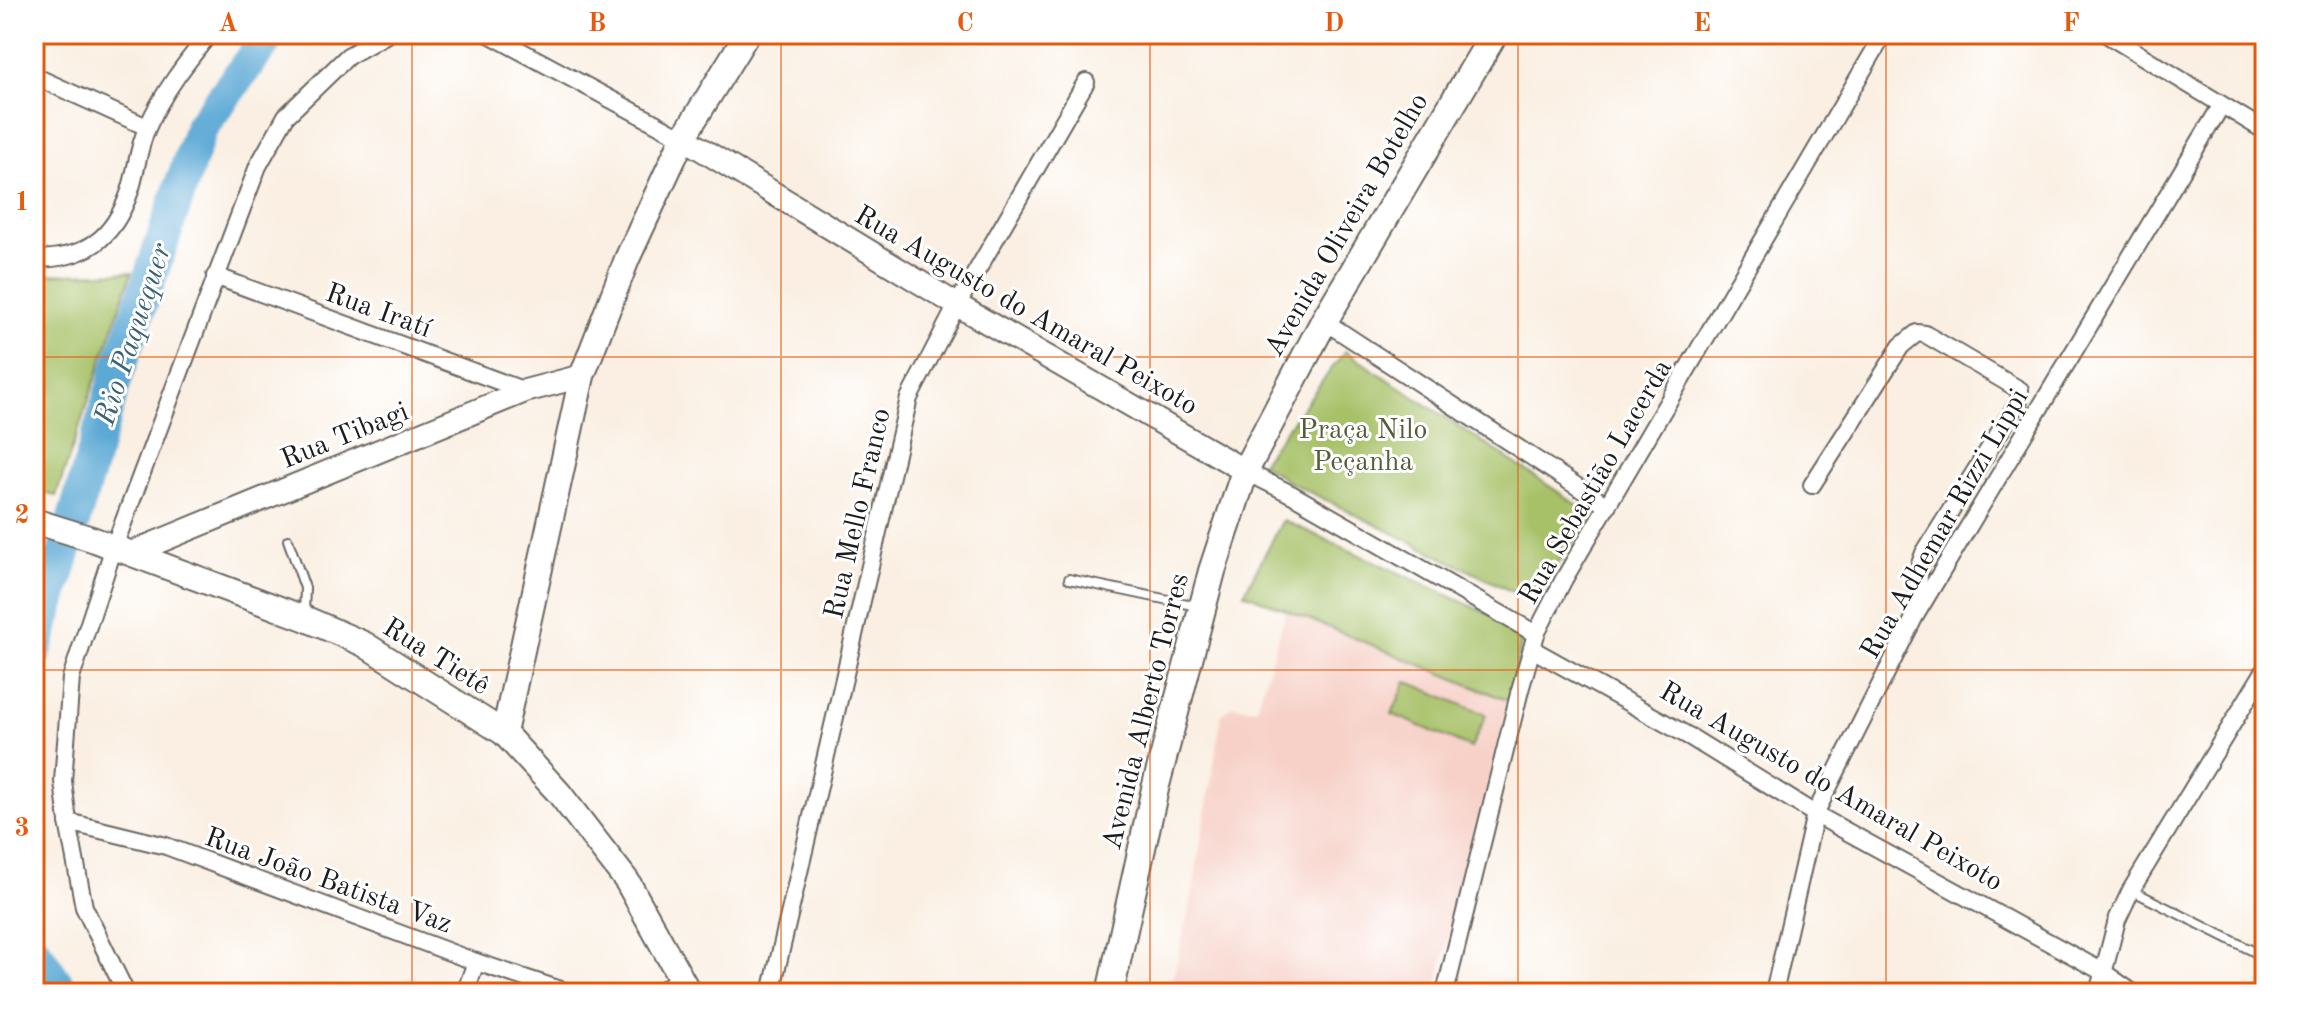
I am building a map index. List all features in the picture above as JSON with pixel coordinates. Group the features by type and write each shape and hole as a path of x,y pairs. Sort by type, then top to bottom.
{"main road":[{"path":"504,733 582,376 627,259 683,138 747,34"},
{"name":"Avenida Oliveira Botelho","path":"1251,460 1324,321 1493,34"},
{"name":"Avenida Alberto Torres","path":"1110,993 1155,789 1202,607 1251,460"},
{"name":"Rua Tietê","path":"34,521 112,546 304,618 364,644 504,733 559,793 627,881 686,984"}],"street":[{"path":"34,259 54,259 93,246 114,226 130,192 147,127 173,80 209,34"},
{"path":"126,993 84,907 68,822 63,781 71,678 112,546 258,166 286,116 348,56 387,34"},
{"name":"Rua Augusto do Amaral Peixoto","path":"489,34 683,138 957,305 1251,460 1293,495 1815,814 2103,972 2133,993"},
{"name":"Rua Sebastião Lacerda","path":"1445,993 1509,730 1534,642 1564,579 1884,34"},
{"path":"2106,34 2265,131"},
{"path":"34,76 147,127"},
{"name":"Rua Mello Franco","path":"771,993 909,398 957,305 1086,82"},
{"name":"Rua Adhemar Rizzi Lippi","path":"1774,993 1815,814 1915,616 2221,106"},
{"name":"Rua Iratí","path":"215,276 525,391"},
{"path":"1324,321 1607,506"},
{"path":"1812,485 1910,336 1925,334 2020,390 2019,401 1924,553 1920,564 1915,616"},
{"name":"Rua Tibagi","path":"112,546 525,391 582,376"},
{"path":"2098,993 2117,920 2131,890 2265,671"},
{"name":"Rua João Batista Vaz","path":"68,822 166,846 476,962 570,993"},
{"path":"465,993 476,962"},
{"path":"659,993 686,984"}],"lane":[{"path":"288,540 305,588 304,618"},
{"path":"1069,579 1202,607"},
{"path":"2131,890 2265,957"}],"shaded area":[{"path":"1287,609 1509,701 1435,993 1169,993 1190,908 1222,714 1232,706 1256,709"}],"green space":[{"path":"132,272 56,496 34,491 34,275"},
{"name":"Praça Nilo Peçanha","path":"1345,351 1593,515 1531,601 1287,481 1261,463"},
{"name":"Praça Nilo Peçanha","path":"1283,520 1524,630 1509,701 1244,593"},
{"path":"1406,681 1486,715 1471,748 1392,714"}],"waterway":[{"name":"Rio Paquequer","path":"34,654 116,377 201,127 270,34"},
{"name":"Rio Paquequer","path":"34,950 63,993"}]}
